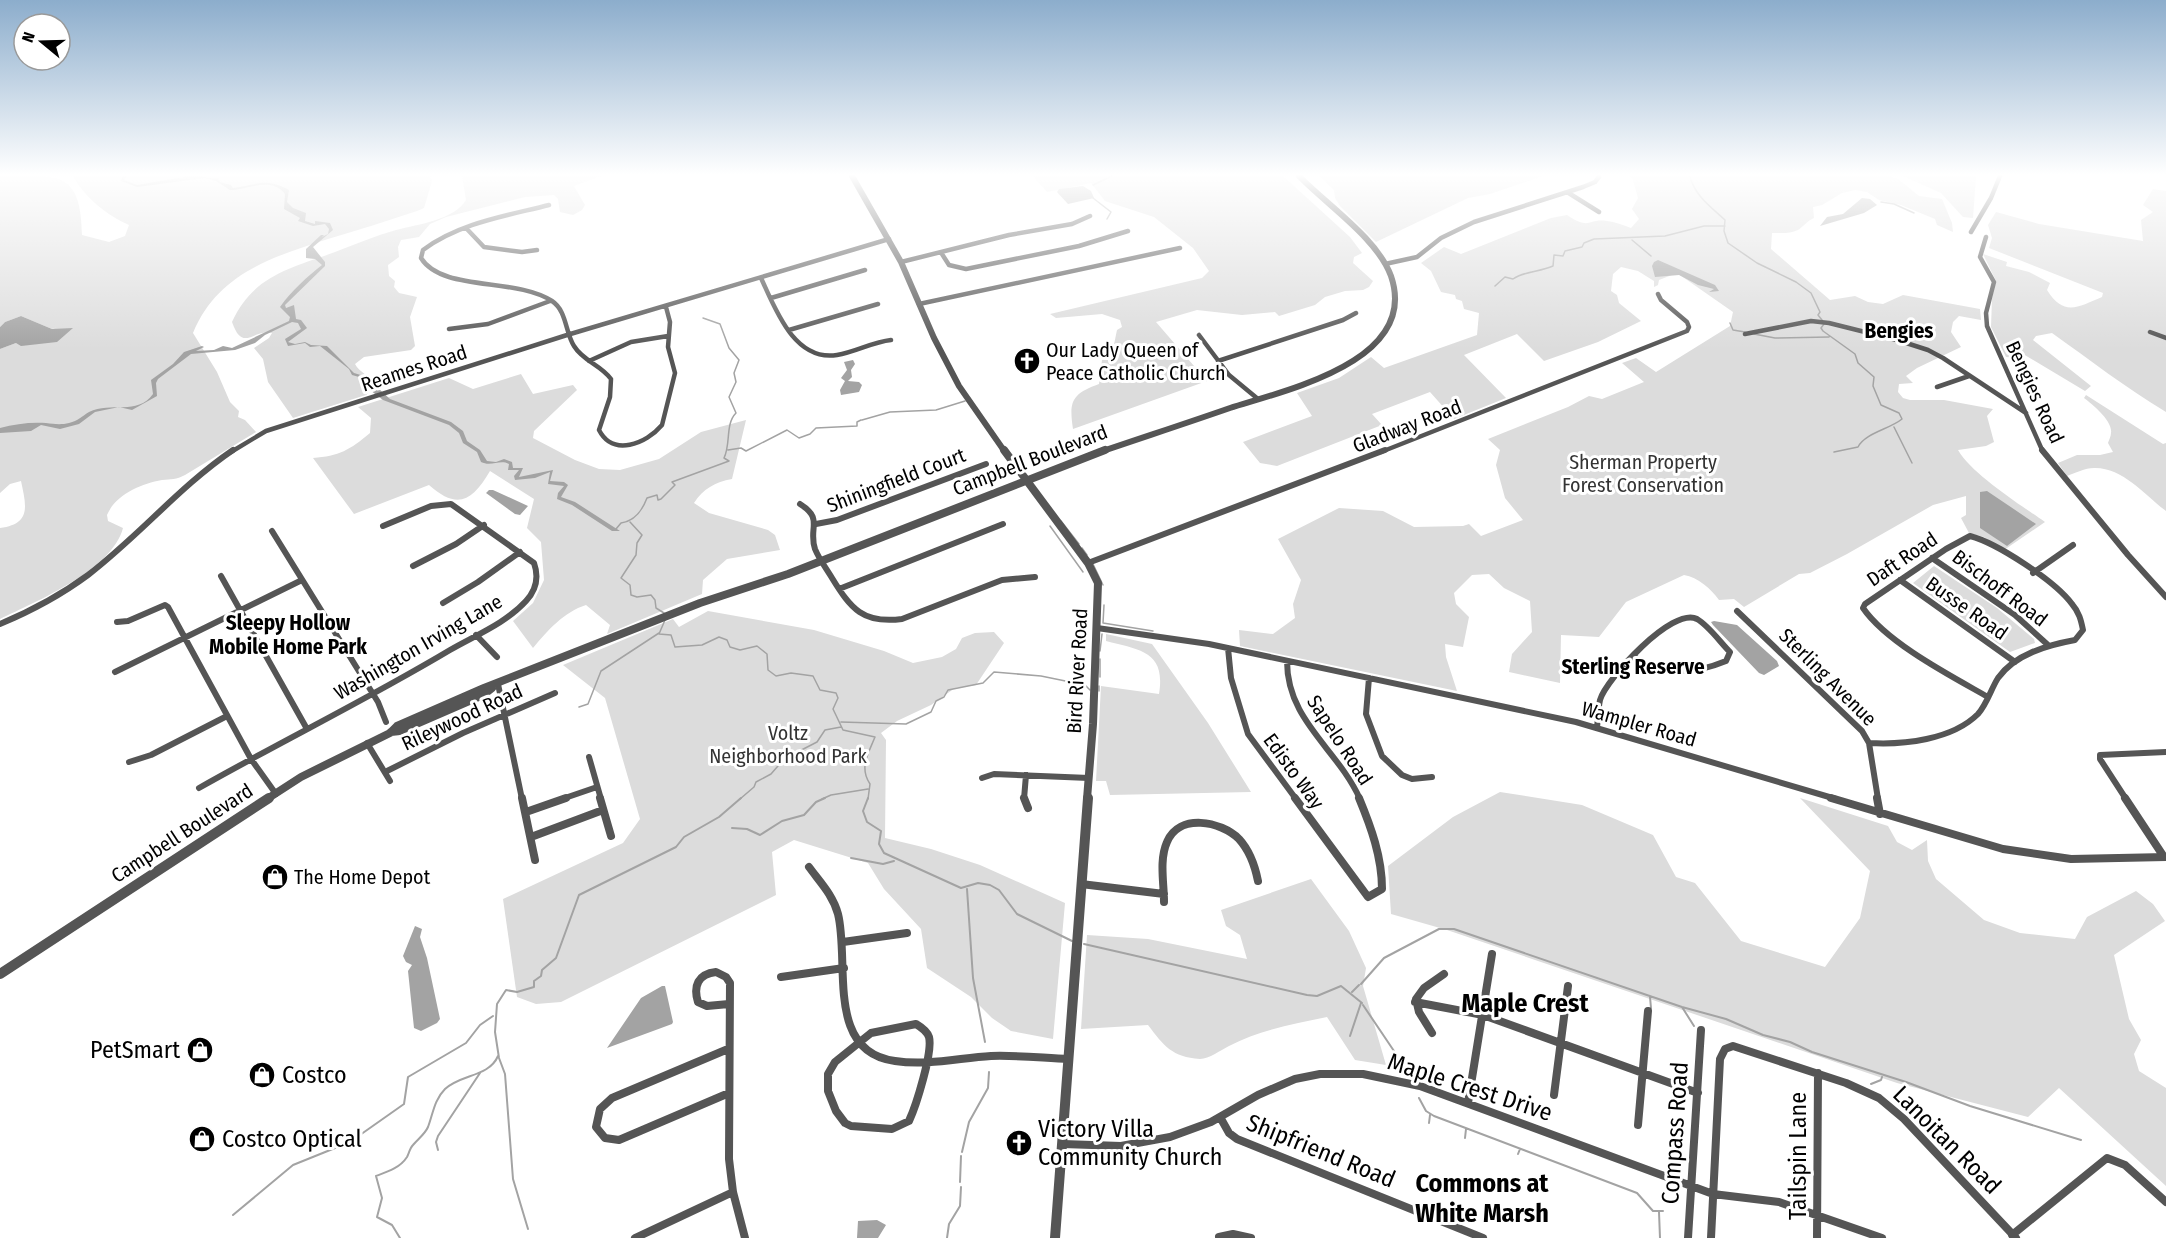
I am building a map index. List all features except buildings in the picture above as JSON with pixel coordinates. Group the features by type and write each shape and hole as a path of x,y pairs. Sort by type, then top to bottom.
{"street":[{"path":"451,234 440,238 421,253 426,266 446,277 490,283 550,301 559,308 567,335 576,350 612,379 610,397 599,424 600,434 607,441 619,445 644,442 658,432 662,425 675,373 668,347 670,322 666,308"},
{"path":"471,234 484,247 522,252 537,250"},
{"name":"Bird River Road","path":"886,234 902,262 919,304 959,386 1025,480 1088,563 1099,588 1082,884 1055,1238"},
{"path":"902,262 942,254 1016,234"},
{"path":"942,254 949,265 966,269 1079,246 1119,234"},
{"name":"Campbell Boulevard","path":"0,974 316,768 367,743 474,699 498,684 684,610 822,561 1042,473 1335,373 1375,345 1388,326 1394,306 1392,282 1385,264 1359,234"},
{"path":"1385,264 1417,257 1450,234"},
{"name":"Bengies Road","path":"1986,237 1980,257 1995,282 1986,314 1988,326 2048,459 2166,597"},
{"name":"Reames Road","path":"0,624 51,599 89,574 206,467 248,440 289,423 567,335 666,308 889,239"},
{"path":"919,304 1180,248"},
{"path":"771,298 865,270"},
{"path":"761,278 789,330 809,351 819,355 837,355 891,340"},
{"name":"Gladway Road","path":"1088,563 1488,411 1687,331 1689,327 1687,322 1661,300 1658,294"},
{"path":"449,329 464,329 489,323 528,311 550,301"},
{"path":"789,330 878,304"},
{"path":"1218,361 1343,320 1356,313"},
{"path":"1745,334 1797,322 1829,322 1928,350 2026,413"},
{"path":"2150,332 2166,338"},
{"path":"1199,335 1229,375 1258,399"},
{"path":"589,361 631,342 668,336"},
{"path":"1937,387 1970,376"},
{"name":"Shiningfield Court","path":"816,524 837,520 986,464"},
{"path":"1035,493 1042,473"},
{"name":"Washington Irving Lane","path":"198,788 477,635 514,612 527,600 535,588 537,575 534,563 461,509 447,503 430,506 383,526"},
{"path":"800,504 807,508 816,524 814,544 838,589 855,612 873,619 890,621 918,615 1002,580 1016,576 1035,577"},
{"path":"838,589 1004,524"},
{"path":"413,566 456,544 484,525"},
{"path":"272,531 373,694 386,722"},
{"name":"Daft Road","path":"1988,697 1937,668 1865,614 1863,608 1900,580 1965,537 1973,536 1981,539 2033,573"},
{"path":"1869,742 1901,744 1930,740 1978,715 1999,677 2015,662 2048,645 2075,640 2082,630 2083,623 2071,601 2033,573 2073,545"},
{"path":"443,603 520,552"},
{"name":"Bischoff Road","path":"1932,558 2015,615 2048,645"},
{"path":"221,576 307,729"},
{"path":"114,672 302,580"},
{"name":"Busse Road","path":"1900,580 2015,662"},
{"path":"117,622 128,621 165,605 250,759 276,794"},
{"name":"Sterling Avenue","path":"1737,611 1857,725 1869,742 1880,814"},
{"path":"1597,728 1600,700 1606,689 1634,657 1656,632 1686,617 1697,619 1730,652 1726,661 1696,673 1670,672 1655,668 1634,657"},
{"name":"Wampler Road","path":"1097,628 1160,635 1228,648 1597,728 1990,846 2045,857 2097,860 2165,857"},
{"path":"477,635 497,657"},
{"name":"Edisto Way","path":"1228,648 1231,678 1248,734 1368,897"},
{"name":"Sapelo Road","path":"1287,661 1287,678 1298,712 1348,776 1356,790 1376,848 1384,878 1382,889 1368,897"},
{"path":"1369,678 1366,714 1382,756 1402,775 1412,779 1432,777"},
{"path":"498,684 535,860"},
{"name":"Rileywood Road","path":"385,772 505,714 555,693"},
{"path":"129,762 151,755 227,716"},
{"name":"Rileywood Road","path":"367,743 390,781"},
{"path":"2165,857 2100,759 2100,755 2166,752"},
{"path":"590,757 611,837"},
{"path":"982,778 994,774 1089,778"},
{"path":"1026,775 1023,789 1028,808"},
{"path":"526,812 597,786"},
{"path":"531,837 603,810"},
{"path":"1082,884 1164,898 1165,849 1168,839 1177,829 1189,823 1207,823 1231,831 1254,861 1258,881"},
{"path":"809,867 834,902 843,942 845,1011 848,1023 859,1041 875,1056 883,1059 943,1064 1004,1056 1069,1059"},
{"path":"843,942 907,933"},
{"path":"1468,1103 1492,954"},
{"path":"781,977 844,968"},
{"path":"729,1004 707,1006 698,1002 694,990 700,978 713,971 725,975 730,983 729,1159 733,1192 745,1238"},
{"path":"1432,1033 1416,1009 1415,1002 1419,991 1444,975"},
{"path":"1554,1095 1568,986"},
{"path":"1415,1002 1460,1008 1483,1015 1698,1093"},
{"path":"1638,1125 1648,1011"},
{"path":"916,1024 922,1027 929,1036 915,1108 906,1124 892,1129 851,1126 845,1123 836,1111 827,1082 835,1062 859,1041 878,1030 916,1024"},
{"name":"Compass Road","path":"1688,1238 1701,1030"},
{"name":"Lanoitan Road","path":"1713,1194 1719,1068 1723,1051 1733,1047 1861,1088 1890,1106 2014,1236"},
{"path":"728,1049 612,1098 605,1103 597,1116 597,1131 606,1140 619,1140 729,1093"},
{"name":"Maple Crest Drive","path":"1063,1144 1110,1146 1170,1137 1220,1117 1280,1084 1295,1079 1341,1073 1363,1074 1402,1081 1468,1103 1713,1194 1779,1202 1882,1238"},
{"name":"Tailspin Lane","path":"1817,1238 1818,1073"},
{"name":"Shipfriend Road","path":"1220,1117 1232,1136 1483,1238"},
{"path":"2014,1236 2107,1158 2125,1165 2166,1202"},
{"path":"635,1238 733,1192"},
{"path":"1711,1238 1713,1194"},
{"path":"1219,1237 1227,1234 1251,1238"}],"green space":[{"path":"0,234 82,234 109,242 126,234 345,234 267,261 231,282 203,313 193,333 217,372 230,402 239,411 238,417 245,420 256,432 182,477 146,484 116,501 107,515 108,521 123,528 116,543 104,557 89,571 71,582 0,619 0,528 10,526 22,518 25,505 21,481 10,484 0,493 0,349 16,343 21,344 57,327 52,329 21,316 5,322 0,327"},
{"path":"422,234 419,237 401,240 398,247 399,257 388,265 389,276 395,281 394,287 399,293 417,297 410,317 415,346 411,350 364,357 355,364 378,385 366,395 293,418 268,382 263,359 254,348 269,338 272,333 244,338 236,331 232,322 251,293 275,275 381,235"},
{"path":"1175,234 1346,234 1362,253 1354,257 1353,263 1373,281 1363,290 1345,291 1325,297 1315,305 1279,316 1275,312 1242,315 1197,310 1156,322 1207,381 1073,429 1071,412 1074,400 1083,391 1099,384 1102,360 1112,354 1117,330 1122,327 1120,320 1102,314 1056,318 1050,314 1202,278 1209,271 1193,248"},
{"path":"1368,234 1393,234 1376,242"},
{"name":"Sherman Property Forest Conservation","path":"1512,234 1772,234 1771,249 1830,300 1855,296 1868,302 1883,304 1903,295 1980,309 1981,320 1959,316 1953,322 1951,332 1961,347 1917,368 1906,376 1913,383 1899,384 1898,392 1903,398 1910,400 1944,400 1993,409 1987,416 1994,442 1986,446 1958,450 1985,479 2045,522 2004,550 1984,537 1969,533 1961,518 1966,515 1966,496 1933,505 1847,554 1810,573 1799,574 1744,607 1734,599 1719,600 1704,584 1684,575 1626,602 1599,637 1561,635 1560,683 1509,672 1512,654 1532,632 1530,601 1504,588 1489,574 1472,575 1454,593 1456,604 1469,617 1463,647 1445,644 1446,657 1457,691 1240,646 1239,630 1273,634 1295,618 1293,604 1301,580 1278,539 1339,508 1383,511 1414,527 1469,524 1481,536 1523,520 1505,498 1496,465 1500,450 1488,439 1568,407 1589,396 1602,399 1644,382 1622,363 1636,358 1656,372 1730,326 1733,312 1677,273 1659,280 1658,285 1654,287 1654,281 1638,271 1621,267 1613,274 1611,291 1617,295 1619,303 1641,321 1598,342 1544,361 1517,334 1464,355 1506,398 1454,419 1430,392 1372,414 1382,425 1277,466 1260,463 1243,442 1312,416 1297,393 1339,378 1371,357 1384,368 1477,335 1479,313 1464,309 1462,301 1456,299 1455,295 1441,292 1431,271 1421,263 1444,247 1461,254"},
{"path":"1991,234 2099,234 2143,241 2142,234 2166,234 2166,412 2122,384 2052,333 2036,336 2033,340 2091,386 2085,391 2023,354 2016,358 2006,357 1991,327 1992,299 1996,281 1983,254 2007,262 2006,266 2029,272 2050,283 2047,290 2059,304 2066,307 2086,304 2102,297 2103,293 1989,248"},
{"path":"521,374 533,394 573,385 577,390 534,431 533,438 575,460 599,469 620,470 659,459 701,432 746,420 732,479 710,487 694,503 709,513 768,530 775,535 780,550 727,559 703,580 702,594 607,634 610,625 586,605 578,608 557,622 533,648 513,621 533,603 544,580 541,542 527,528 534,499 490,471 477,489 464,499 448,498 429,485 354,514 313,458 344,451 370,433 371,418 358,407 449,378 473,389"},
{"path":"2086,395 2163,444 2166,443 2166,511 2133,483 2114,472 2091,468 2067,476 2058,463 2077,455 2100,455 2113,452 2108,443 2111,433 2109,423 2084,398"},
{"path":"1934,566 1997,608 2034,639 2035,643 2010,652 1913,583"},
{"name":"Voltz Neighborhood Park","path":"708,611 814,630 884,651 913,663 942,657 956,649 962,638 975,633 994,632 1004,643 976,685 955,688 931,705 897,721 881,733 886,740 885,838 931,849 980,865 1065,903 1053,1039 1011,1031 992,1018 971,997 927,968 921,929 884,889 868,863 794,840 772,852 776,895 561,1002 536,1004 517,997 503,899 623,843 640,819 605,698 563,665 673,619 679,627"},
{"path":"1106,634 1152,644 1208,723 1251,792 1110,795 1106,781 1096,781 1101,686 1159,694 1160,680 1158,669 1148,655 1140,650 1106,641"},
{"path":"1500,792 1582,805 1653,835 1676,877 1695,883 1741,941 1825,967 1860,918 1870,871 1800,798 1888,826 1897,842 1912,850 1927,840 1928,861 1936,879 1984,920 2020,933 2075,939 2087,917 2136,891 2153,904 2165,921 2114,955 2129,1019 2141,1040 2134,1054 2139,1071 2166,1088 2166,1186 2059,1088 2028,1117 1897,1083 1447,930 1391,914 1388,866 1453,817"},
{"path":"1311,879 1349,931 1366,968 1363,986 1386,1065 1355,1060 1327,1017 1289,1025 1241,1040 1204,1059 1190,1058 1175,1053 1148,1025 1081,1029 1087,935 1148,939 1247,959 1240,935 1226,926 1221,910"}],"shaded area":[{"path":"329,234 313,247 325,262 325,266 285,305 286,308 294,305 296,319 301,320 307,328 288,342 295,344 305,342 311,345 327,346 354,373 364,376 367,385 379,389 390,399 451,422 463,431 467,441 480,450 487,461 496,462 504,459 512,462 513,468 523,468 519,477 553,470 550,481 564,482 568,485 561,497 575,502 620,531 612,531 572,505 557,499 558,493 564,486 548,484 550,472 535,478 515,480 514,476 519,470 508,470 509,464 502,462 488,464 481,462 477,452 463,443 459,433 449,425 383,400 362,384 359,377 352,375 349,369 320,346 310,347 305,343 288,346 285,339 301,329 298,323 292,322 265,335 255,343 235,350 191,354 158,379 157,396 132,410 120,407 139,405 147,401 153,394 151,380 173,364 184,352 202,346 204,347 196,351 214,350 223,346 232,348 289,321 290,317 280,307 300,284 322,265 315,259 306,258 306,249 321,235 324,235 322,237"},
{"path":"1658,260 1715,285 1719,291 1709,292 1714,289 1698,285 1679,275 1655,277 1652,266"},
{"path":"21,316 52,329 73,328 57,342 21,346 16,343 0,349 0,327 5,322"},
{"path":"853,360 855,364 851,370 852,377 848,381 859,382 862,385 859,392 841,395 840,390 845,381 841,378 847,370 844,362"},
{"path":"118,407 95,412 79,424 60,429 41,425 31,431 0,433 0,428 23,424 66,424 97,409"},
{"path":"489,490 528,506 520,515 515,514 486,493"},
{"path":"1987,491 2036,524 2007,546 1980,528 1980,492"},
{"path":"1711,622 1737,625 1777,661 1779,666 1764,675 1759,673 1713,625"},
{"path":"415,926 422,929 420,937 427,958 440,1019 421,1031 414,1028 408,971 412,965 406,962 403,956"},
{"path":"665,986 672,1024 607,1048 641,998"},
{"path":"877,1220 886,1225 878,1238 857,1238 858,1221"}],"waterway":[{"path":"1495,286 1505,277 1513,279 1522,274 1553,266 1554,255 1563,256 1565,251 1582,247 1584,243 1594,239 1674,234"},
{"path":"1725,234 1728,243 1757,263 1796,282 1811,293 1820,312 1818,315 1822,320"},
{"path":"1632,240 1651,256"},
{"path":"616,529 621,523 637,515 647,498 657,495 658,500 661,499 675,485 672,482 729,461 724,458 730,423 736,413 729,397 736,382 734,373 739,360 729,348 720,324 703,318"},
{"path":"1730,323 1733,330 1745,332"},
{"path":"1824,324 1821,328 1823,331 1855,354 1858,363 1874,377 1873,386 1881,405 1899,413 1902,419 1866,438 1858,447 1834,452"},
{"path":"1754,334 1775,338 1829,337"},
{"path":"862,420 890,412 936,410 965,401"},
{"path":"728,450 741,448 746,451 787,430 799,438 810,434 816,428 857,426 857,422 861,420"},
{"path":"1894,427 1912,463"},
{"path":"1061,521 1079,544"},
{"path":"630,522 642,535 637,543 636,555 621,578 630,585 631,595 637,597 651,595 655,600 656,608 664,613"},
{"path":"1050,526 1083,572"},
{"path":"1082,548 1087,555"},
{"path":"1093,564 1103,585"},
{"path":"1104,605 1103,623 1153,631"},
{"path":"665,620 659,634 671,635 675,647 702,645 719,637 727,640 730,647 740,650 757,646 767,654 768,670 776,676 791,673 813,676 820,690 836,693 838,698 833,709 843,730 875,737 867,755 865,767 870,784 868,799"},
{"path":"579,707 588,704 601,671 659,633"},
{"path":"1100,651 1102,634"},
{"path":"1100,659 1100,677"},
{"path":"841,722 906,724 931,712 936,701 944,697 948,690 983,683 994,672 1041,676 1085,685 1090,690"},
{"path":"1099,686 1099,691"},
{"path":"740,799 754,787 756,782 771,774 784,759 817,742 825,730 841,727"},
{"path":"822,799 831,795 868,789"},
{"path":"528,1229 513,1179 505,1074 499,1058 495,1032 497,1004 506,990 517,992 534,987 534,981 541,976 542,970 556,958 579,895 676,847 684,837 719,817 741,798"},
{"path":"732,828 747,829 760,835 782,821 804,815 816,802 825,798"},
{"path":"868,798 863,811 867,822 881,831 879,844 884,853 961,888 978,883 990,885 999,890 1017,914 1072,941"},
{"path":"851,858 883,864 894,861"},
{"path":"967,889 973,978 985,1042"},
{"path":"1361,984 1384,958 1439,929 1454,929 1682,1007"},
{"path":"1084,944 1307,995 1317,996 1341,986 1362,1003"},
{"path":"1352,992 1359,985"},
{"path":"1650,997 1651,1008"},
{"path":"1350,1036 1361,1003"},
{"path":"1363,1005 1394,1051 1402,1068"},
{"path":"1682,1007 1726,1019 1763,1035 1790,1042 1812,1052 1906,1082 1970,1106 2081,1140"},
{"path":"1682,1007 1694,1026"},
{"path":"233,1215 293,1165 350,1142 404,1104 408,1077 466,1043 480,1025 493,1016"},
{"path":"400,1238 392,1225 377,1217 382,1198 376,1176 393,1169 404,1161 412,1146 427,1130 436,1102 445,1089 459,1080 488,1068 498,1056"},
{"path":"962,1152 969,1122 988,1088 989,1072"},
{"path":"438,1150 436,1142 438,1136 480,1073"},
{"path":"1871,1084 1881,1080 1882,1077"},
{"path":"1419,1098 1426,1111 1434,1116 1637,1193 1653,1211 1663,1211"},
{"path":"1429,1123 1430,1115"},
{"path":"1465,1138 1466,1129"},
{"path":"1518,1154 1520,1149"},
{"path":"960,1182 961,1156"},
{"path":"947,1238 949,1224 960,1206 961,1187"},
{"path":"1659,1212 1660,1238"}],"place":[{"name":"Our Lady Queen of Peace Catholic Church","path":"1027,361"},
{"name":"The Home Depot","path":"275,877"},
{"name":"PetSmart","path":"200,1050"},
{"name":"Costco","path":"262,1075"},
{"name":"Costco Optical","path":"202,1139"},
{"name":"Victory Villa Community Church","path":"1019,1143"}],"district":[{"name":"Bengies","path":"1899,331"},
{"name":"Sleepy Hollow Mobile Home Park","path":"288,635"},
{"name":"Sterling Reserve","path":"1633,667"},
{"name":"Maple Crest","path":"1525,1003"},
{"name":"Commons at White Marsh","path":"1482,1198"}]}
